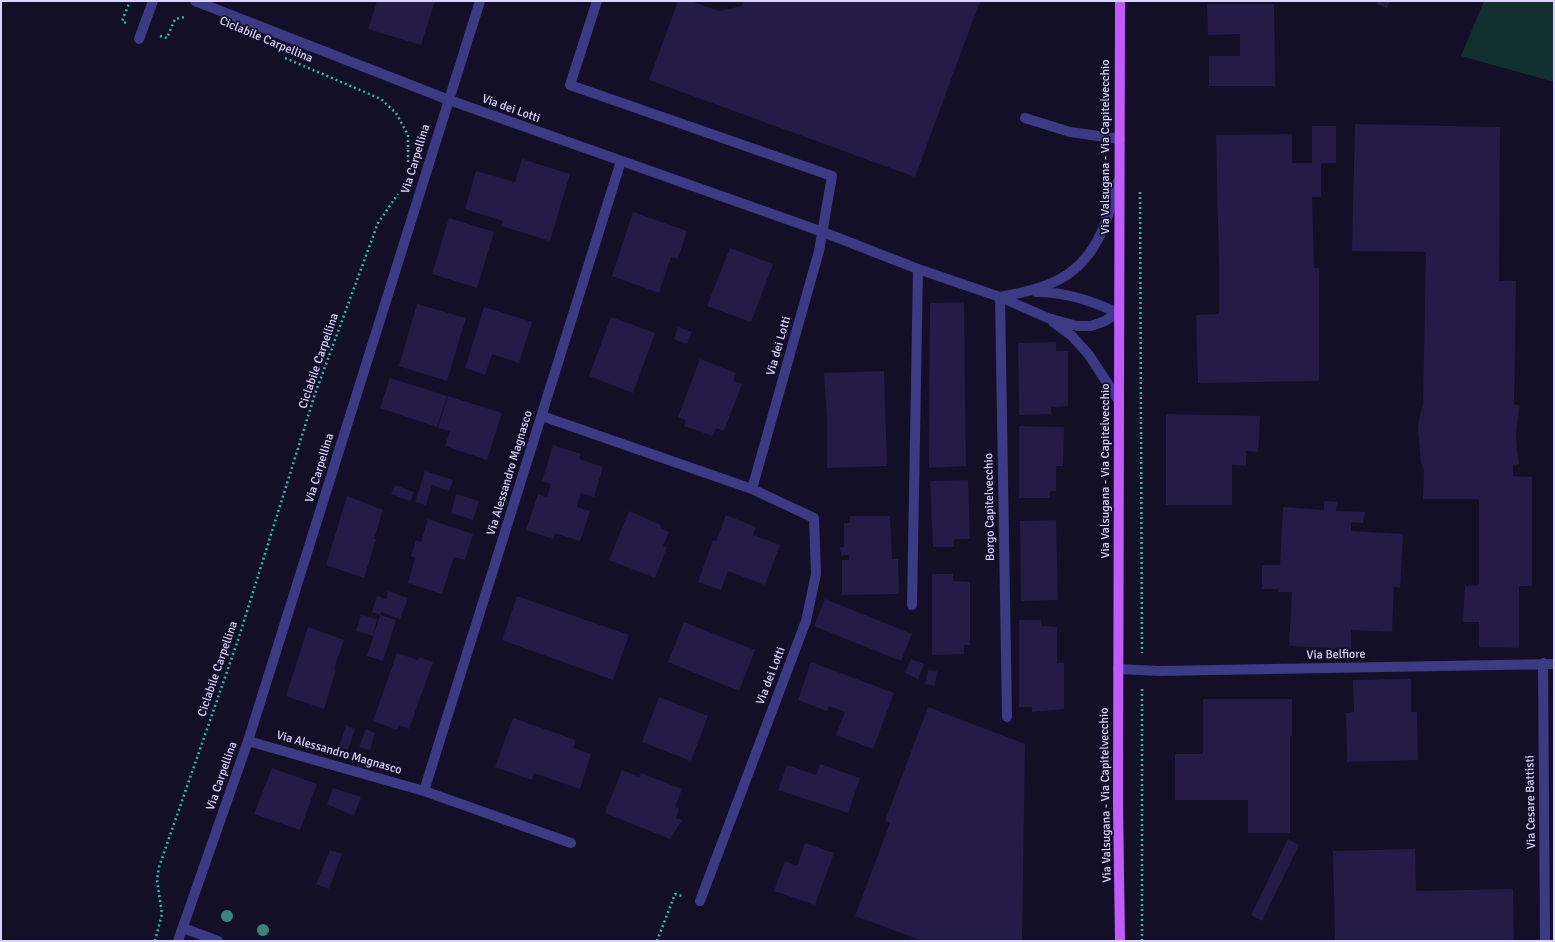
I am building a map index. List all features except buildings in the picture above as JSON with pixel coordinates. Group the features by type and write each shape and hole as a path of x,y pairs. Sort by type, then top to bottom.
{"main road":[{"name":"Via Valsugana - Via Capitelvecchio","path":"1120,1 1118,314 1118,803 1120,941"}],"street":[{"path":"141,34 153,1"},
{"name":"Via dei Lotti","path":"195,1 449,100 621,162 823,232 918,269 1000,297 1030,292 1053,292 1067,294 1103,306 1118,314"},
{"name":"Via Carpellina","path":"178,941 248,741 480,1"},
{"path":"597,1 570,85 832,176 823,232"},
{"path":"1025,118 1070,132 1120,139"},
{"name":"Via Alessandro Magnasco","path":"424,791 621,162"},
{"name":"Via dei Lotti","path":"1030,292 1060,280 1079,267 1095,247 1103,230 1120,178"},
{"name":"Via dei Lotti","path":"752,490 820,251 823,232"},
{"path":"912,605 918,269"},
{"path":"1000,297 1048,318 1077,326 1091,326 1118,314"},
{"name":"Borgo Capitelvecchio","path":"1000,297 1007,717"},
{"path":"1048,318 1072,336 1089,355 1119,401"},
{"name":"Via dei Lotti","path":"542,416 752,490 814,518 816,574 806,621 700,901"},
{"name":"Via Cesare Battisti","path":"1543,663 1545,941"},
{"name":"Via Belfiore","path":"1118,669 1167,671 1554,664"},
{"name":"Via Alessandro Magnasco","path":"248,741 424,791 571,843"},
{"path":"183,928 218,941"}],"path":[{"path":"130,1 122,22 141,34 167,38 174,19 187,16"},
{"name":"Ciclabile Carpellina","path":"280,56 381,99 396,113 408,135 409,160 407,167"},
{"path":"1140,187 1142,941"},
{"name":"Ciclabile Carpellina","path":"155,941 162,914 157,880 159,867 238,640 315,394 378,223 397,198 399,192"},
{"path":"657,941 675,894 700,901"}],"green space":[{"path":"1484,1 1554,1 1554,82 1461,56"}]}
